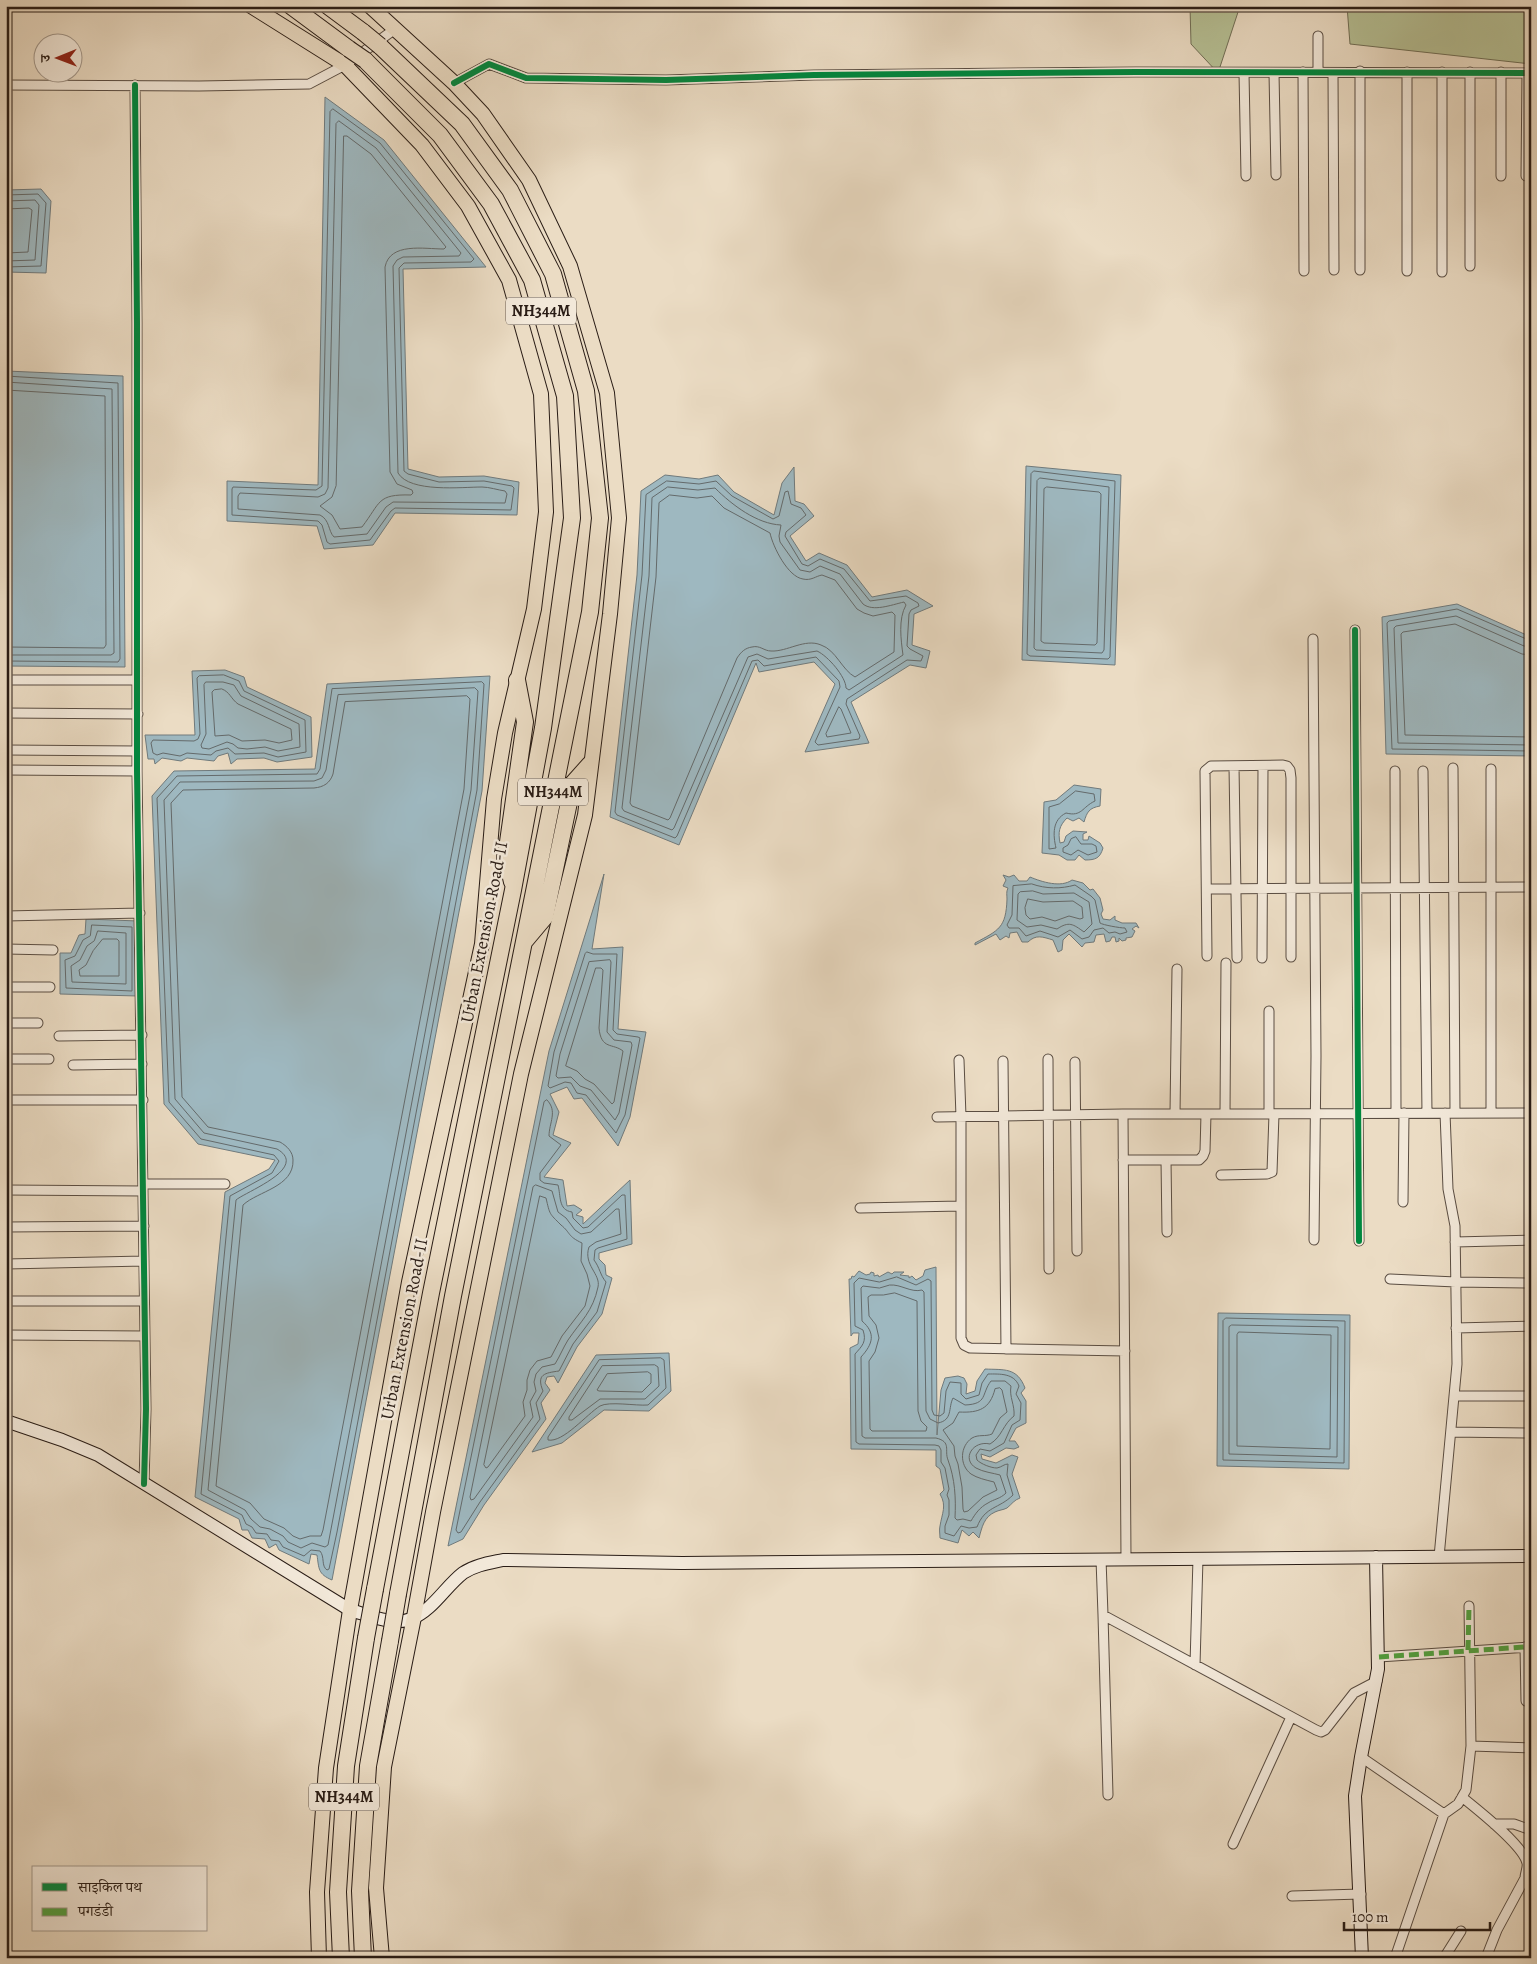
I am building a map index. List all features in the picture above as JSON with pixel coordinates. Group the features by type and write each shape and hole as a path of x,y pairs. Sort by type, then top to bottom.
{"highway":[{"name":"Urban Extension Road-II","path":"290,6 357,55 440,135 491,204 532,280 565,396 572,518 544,728 433,1283 366,1638 346,1766 338,1892 341,1958"},
{"name":"NH344M","path":"328,6 378,44 462,124 510,190 553,274 586,391 600,518 590,612 453,1296 368,1766 360,1891 363,1958"},
{"path":"513,890 506,856 525,722 517,680"},
{"path":"523,943 545,917 573,783 590,764"}],"main road":[{"path":"251,6 345,65 422,145 468,206 508,280 541,394 546,512 534,609 505,733 494,799 482,944 409,1282 350,1610 326,1768 317,1892 319,1958"},
{"path":"370,6 454,82 483,114 528,180 570,266 607,393 619,518 610,614 585,816 521,1074 384,1767 376,1888 382,1958"},
{"path":"6,1421 62,1440 98,1455 350,1610 395,1621 411,1619 428,1608 463,1574 476,1566 503,1560 682,1564 1126,1558 1531,1556"},
{"path":"1362,1958 1356,1796 1361,1757 1377,1681 1379,1657 1376,1557"}],"street":[{"path":"6,86 309,84 345,65 357,55 378,44 395,28"},
{"path":"1318,36 1318,72"},
{"path":"454,82 489,64 526,78 666,80 814,75 1136,72 1529,73 1526,176"},
{"path":"1303,72 1304,270"},
{"path":"1333,72 1334,270"},
{"path":"1360,72 1360,270"},
{"path":"1407,72 1407,271"},
{"path":"1442,72 1442,272"},
{"path":"1470,72 1470,266"},
{"path":"1500,72 1500,176"},
{"path":"1244,73 1246,176"},
{"path":"1274,73 1276,175"},
{"path":"135,85 137,771 146,1409 144,1484"},
{"path":"1356,630 1359,1241"},
{"path":"1313,639 1314,1240"},
{"path":"6,680 137,680"},
{"path":"6,713 138,714"},
{"path":"6,750 137,751"},
{"path":"1207,956 1205,771 1211,766 1283,765 1287,766 1290,770 1291,957"},
{"path":"1234,766 1237,958"},
{"path":"1262,958 1263,766"},
{"path":"1454,768 1455,1113"},
{"path":"1490,1113 1491,769"},
{"path":"6,770 137,771"},
{"path":"1395,771 1394,887 1404,1202"},
{"path":"1423,771 1427,1113"},
{"path":"1206,889 1531,887"},
{"path":"6,916 140,913"},
{"path":"6,949 53,950"},
{"path":"1225,1114 1226,963"},
{"path":"1176,1114 1177,969"},
{"path":"6,987 50,987"},
{"path":"1221,1175 1267,1174 1272,1172 1269,1011"},
{"path":"6,1023 38,1023"},
{"path":"59,1036 142,1036"},
{"path":"6,1059 49,1059"},
{"path":"1048,1059 1049,1269"},
{"path":"959,1060 961,1117 961,1338 964,1345 970,1348 1125,1351"},
{"path":"1003,1061 1006,1349"},
{"path":"1075,1062 1077,1251"},
{"path":"72,1065 142,1064"},
{"path":"6,1100 142,1100"},
{"path":"1439,1557 1457,1364 1455,1217 1448,1188 1445,1113"},
{"path":"936,1117 1124,1114 1531,1113"},
{"path":"1124,1114 1126,1558"},
{"path":"1123,1160 1199,1160 1203,1156 1206,1114"},
{"path":"1166,1160 1167,1232"},
{"path":"6,1190 143,1188 225,1184"},
{"path":"860,1208 961,1206"},
{"path":"6,1227 144,1226"},
{"path":"1455,1242 1531,1240"},
{"path":"6,1264 144,1261"},
{"path":"1390,1279 1456,1282 1531,1282"},
{"path":"6,1302 144,1301"},
{"path":"1456,1328 1531,1326"},
{"path":"6,1335 144,1336"},
{"path":"1454,1396 1531,1396"},
{"path":"1451,1432 1528,1433"},
{"path":"1195,1665 1198,1558"},
{"path":"1101,1559 1108,1795"},
{"path":"1396,1958 1444,1814 1458,1804 1466,1790 1470,1746 1469,1606"},
{"path":"1103,1615 1321,1732 1325,1730 1354,1693 1377,1681"},
{"path":"1379,1657 1528,1647 1526,1701"},
{"path":"1233,1844 1291,1717"},
{"path":"1470,1746 1531,1748"},
{"path":"1361,1757 1444,1814"},
{"path":"1462,1797 1494,1824 1518,1849 1527,1862 1528,1868 1497,1930 1486,1958"},
{"path":"1494,1824 1514,1824 1531,1830"},
{"path":"1524,1878 1531,1886"},
{"path":"1292,1896 1361,1894"},
{"path":"1444,1958 1461,1931"}],"green space":[{"path":"1190,6 1240,6 1218,73 1191,44"},
{"path":"1347,6 1531,6 1531,64 1350,44"}],"water":[{"path":"325,97 384,140 486,267 403,269 408,469 439,477 484,476 519,482 517,515 395,513 373,545 324,549 317,526 227,521 227,481 318,485"},
{"path":"41,189 51,201 46,273 6,272 6,190"},
{"path":"6,371 123,376 125,667 6,666"},
{"path":"1026,466 1121,475 1115,665 1022,660"},
{"path":"794,467 795,501 804,504 814,516 790,536 806,561 819,553 847,565 872,597 907,590 933,606 914,614 912,645 930,651 926,668 910,665 851,702 869,743 805,752 835,684 814,662 759,672 756,663 679,845 610,817 637,575 641,491 665,475 699,479 718,475 734,492 774,515 782,483"},
{"path":"1457,604 1531,637 1531,756 1386,754 1382,617"},
{"path":"225,670 244,677 247,687 311,717 312,757 277,762 264,758 237,759 231,764 228,753 218,756 214,761 187,758 181,761 162,758 155,764 154,759 148,759 145,735 195,735 192,671"},
{"path":"490,676 482,791 332,1580 324,1576 320,1570 317,1555 311,1554 309,1564 279,1550 276,1544 269,1548 265,1539 252,1538 248,1530 242,1530 239,1519 195,1497 225,1192 269,1169 275,1160 198,1144 164,1104 152,796 174,771 315,769 327,684"},
{"path":"1074,785 1101,789 1100,806 1089,811 1084,822 1079,818 1073,821 1067,818 1060,829 1060,843 1064,842 1066,836 1073,831 1087,832 1083,834 1083,840 1088,840 1089,836 1100,843 1103,848 1095,859 1085,860 1079,855 1075,860 1067,860 1059,855 1042,853 1044,802 1056,800"},
{"path":"604,874 592,949 623,947 618,1029 646,1032 630,1117 618,1146 582,1098 574,1099 567,1087 550,1094 559,1112 553,1135 571,1143 544,1177 563,1180 567,1206 574,1205 582,1210 576,1215 583,1217 583,1224 630,1180 632,1244 599,1253 599,1259 605,1265 606,1275 612,1278 602,1314 577,1347 558,1383 554,1376 547,1377 545,1383 550,1390 541,1403 546,1419 484,1505 463,1539 448,1546 549,1051"},
{"path":"1003,875 1009,877 1014,875 1019,881 1027,881 1030,877 1057,884 1072,880 1083,883 1090,890 1093,889 1100,898 1103,919 1110,920 1115,916 1115,920 1122,923 1136,923 1139,928 1136,926 1132,929 1135,931 1132,937 1126,938 1126,940 1122,941 1119,938 1119,941 1116,942 1115,937 1112,937 1110,941 1106,942 1104,934 1096,935 1094,942 1085,943 1082,947 1069,934 1063,940 1062,950 1058,952 1053,940 1037,937 1028,942 1022,942 1017,932 1010,933 1009,938 1006,936 1000,940 996,934 975,945 975,943 1000,927 1003,922 1008,888 1003,886 1006,880"},
{"path":"86,919 138,921 138,996 60,994 60,953 71,953 79,935 85,934"},
{"path":"936,1267 937,1435 941,1390 945,1378 958,1376 964,1378 967,1384 966,1394 975,1391 977,1381 985,1369 1004,1370 1018,1376 1025,1388 1021,1393 1026,1401 1026,1423 1016,1428 1009,1441 1015,1441 1019,1447 1014,1449 1006,1448 990,1457 981,1454 982,1459 996,1463 1012,1455 1018,1457 1012,1474 1020,1498 1007,1508 991,1514 984,1523 979,1538 973,1532 969,1536 962,1530 958,1543 940,1538 944,1506 940,1494 944,1490 940,1469 936,1466 936,1450 851,1449 850,1348 858,1344 859,1333 853,1333 851,1336 849,1279 852,1276 854,1277 859,1271 866,1275 871,1272 874,1273 874,1276 878,1275 879,1277 888,1272 892,1274 894,1272 904,1272 900,1275 909,1276 909,1278 912,1276 916,1280 923,1276 925,1270"},
{"path":"1218,1313 1350,1315 1349,1469 1217,1466"},
{"path":"669,1353 671,1391 649,1411 604,1410 562,1443 532,1452 596,1355"}],"marked path":[{"path":"1468,1650 1469,1606"},
{"path":"1379,1657 1525,1647"}],"cycle path":[{"path":"454,83 489,64 526,78 666,80 814,75 1136,72 1531,73"},
{"path":"135,85 137,771 146,1409 144,1484"},
{"path":"1355,630 1359,1241"}]}
